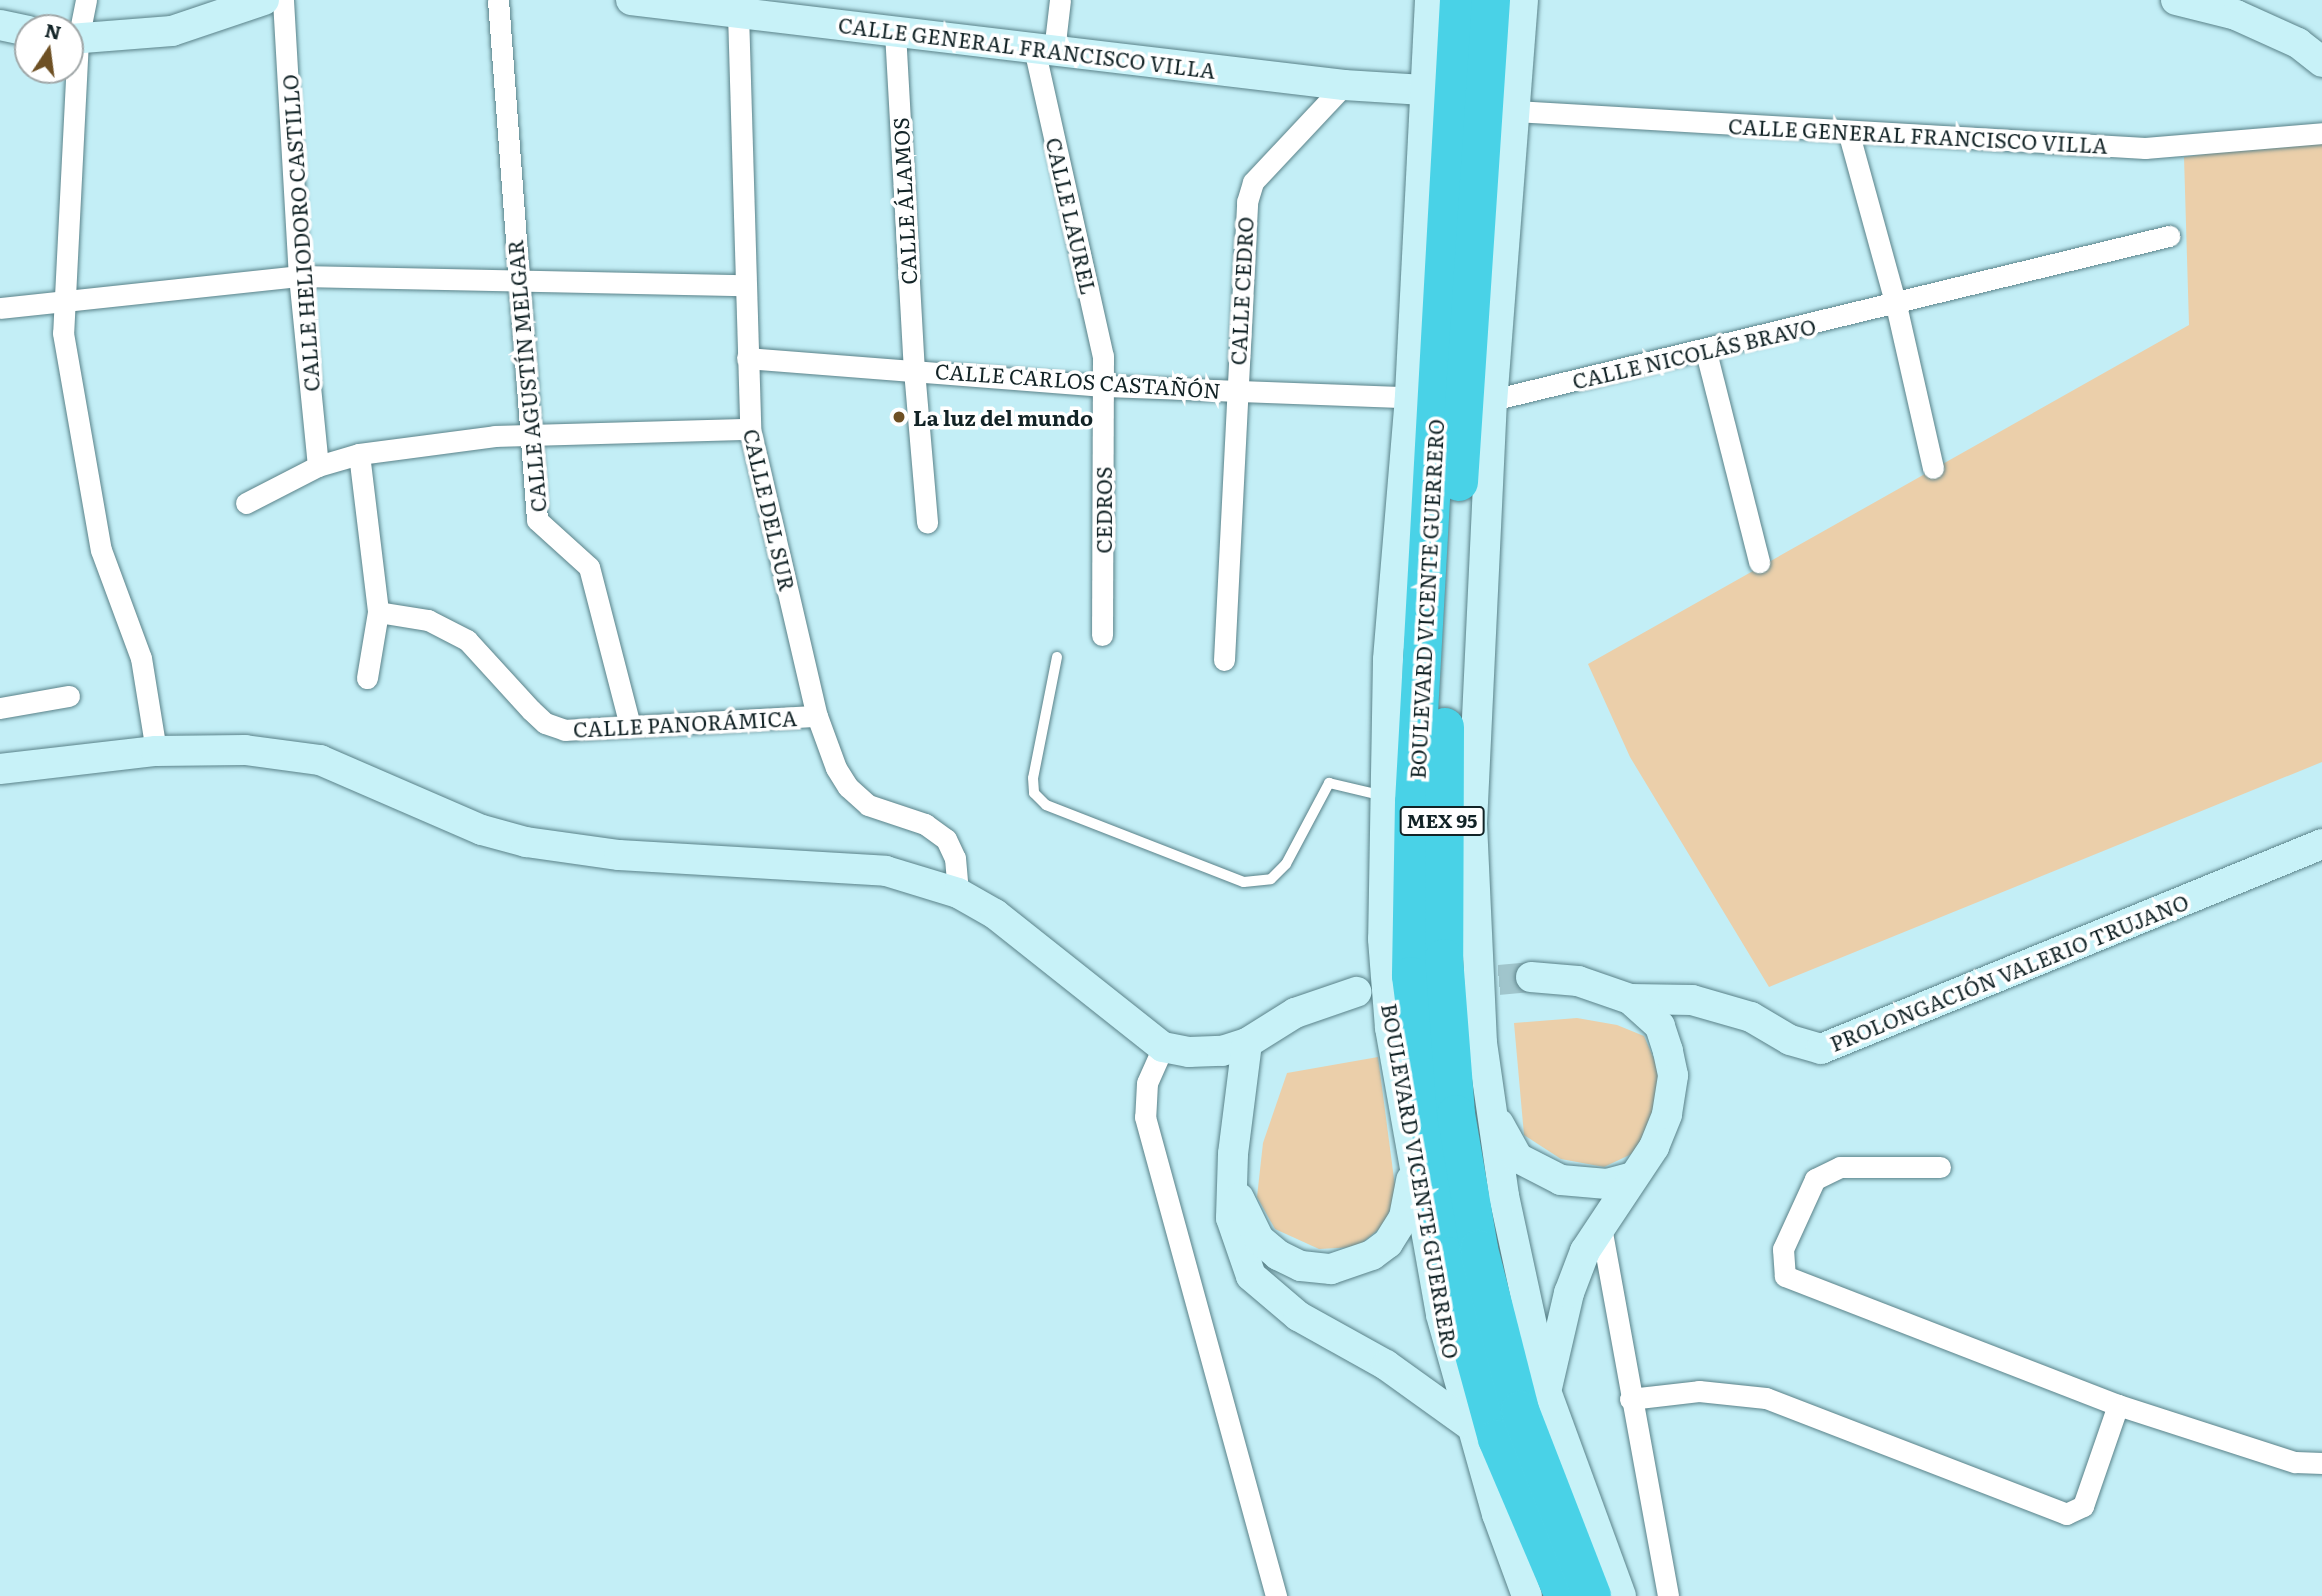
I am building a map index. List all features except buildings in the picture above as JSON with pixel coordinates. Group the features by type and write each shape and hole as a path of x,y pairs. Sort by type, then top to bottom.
{"highway":[{"name":"BOULEVARD VICENTE GUERRERO","path":"1474,15 1414,802 1411,976 1447,1256 1484,1433 1564,1596"},
{"name":"BOULEVARD VICENTE GUERRERO","path":"1474,15 1442,807 1444,958 1456,1114 1479,1249 1520,1410 1592,1596"},
{"path":"1484,1433 1538,1596"}],"main road":[{"path":"84,38 172,31 264,0"},
{"name":"CALLE GENERAL FRANCISCO VILLA","path":"631,0 691,4 738,13 1344,85 1424,90"},
{"name":"BOULEVARD VICENTE GUERRERO","path":"1430,0 1410,397 1388,660 1383,939 1388,1015 1441,1315 1484,1433 1527,1596"},
{"path":"1522,0 1492,400 1472,823 1482,1043 1504,1196 1546,1391 1621,1596"},
{"path":"2176,0 2236,15 2298,43 2322,62"},
{"path":"0,769 156,751 245,750 320,760 482,830 526,842 618,855 886,871 958,893 995,914 1163,1047 1222,1051 1247,1043 1295,1013 1356,992"},
{"name":"PROLONGACIÓN VALERIO TRUJANO","path":"1531,977 1578,981 1630,999 1692,1000 1751,1017 1790,1040 1821,1049 2322,844"},
{"path":"1546,1391 1569,1293 1585,1251 1664,1128 1673,1075 1660,1026 1630,999"},
{"path":"1247,1043 1231,1181 1231,1218 1251,1276 1298,1316 1386,1365 1484,1433"},
{"path":"1492,1111 1518,1158 1541,1172 1583,1185 1633,1177"},
{"path":"1231,1181 1259,1239 1301,1266 1331,1269 1372,1255 1388,1243 1404,1217 1414,1162"}],"street":[{"name":"CALLE HELIODORO CASTILLO","path":"283,0 299,276 318,466"},
{"name":"CALLE AGUSTÍN MELGAR","path":"498,0 516,281 537,520 589,567 630,725"},
{"name":"CALLE LAUREL","path":"1060,0 1044,50 1097,322 1103,386"},
{"name":"CALLE DEL SUR","path":"738,13 750,429 817,716 836,768 848,787 868,805 925,824 946,839 954,858 958,893"},
{"name":"CALLE ÁLAMOS","path":"895,32 914,370 928,522"},
{"path":"72,84 63,333 101,550 141,658 156,751"},
{"name":"CALLE CEDRO","path":"1224,660 1243,229 1253,182 1344,85"},
{"name":"CALLE GENERAL FRANCISCO VILLA","path":"1515,111 2146,148 2322,133"},
{"path":"1848,131 1896,305 1933,468"},
{"name":"CALLE NICOLÁS BRAVO","path":"1492,400 1706,352 2169,236"},
{"path":"0,308 299,276 745,285"},
{"path":"1706,352 1759,562"},
{"name":"CALLE CARLOS CASTAÑÓN","path":"747,358 1103,386 1410,397"},
{"name":"CEDROS","path":"1102,635 1103,386"},
{"path":"246,503 318,466 359,454 528,435 750,429"},
{"path":"359,454 378,612 367,678"},
{"name":"CALLE PANORÁMICA","path":"378,612 428,620 467,640 545,723 565,730 817,716"},
{"path":"0,708 69,696"},
{"path":"1163,1047 1147,1083 1145,1117 1276,1596"},
{"path":"1940,1167 1840,1167 1815,1179 1783,1249 1785,1276 2118,1405 2295,1462 2322,1463"},
{"path":"1601,1227 1630,1399 1668,1596"},
{"path":"1630,1399 1699,1391 1766,1398 2066,1514 2083,1506 2118,1405"}],"lane":[{"path":"1057,657 1033,778 1034,793 1046,805 1244,881 1271,879 1286,864 1329,783 1385,796"}],"shaded area":[{"path":"2322,138 2322,762 1769,987 1630,757 1588,664 2189,325 2184,157"},
{"path":"1577,1018 1617,1025 1644,1036 1660,1073 1658,1113 1638,1151 1604,1167 1561,1159 1524,1135 1514,1023"},
{"path":"1378,1057 1396,1194 1384,1225 1357,1247 1319,1249 1275,1229 1257,1197 1263,1143 1287,1073"}],"tunnel":[{"path":"1454,984 1531,977"}],"place":[{"name":"La luz del mundo","path":"899,417"}]}
